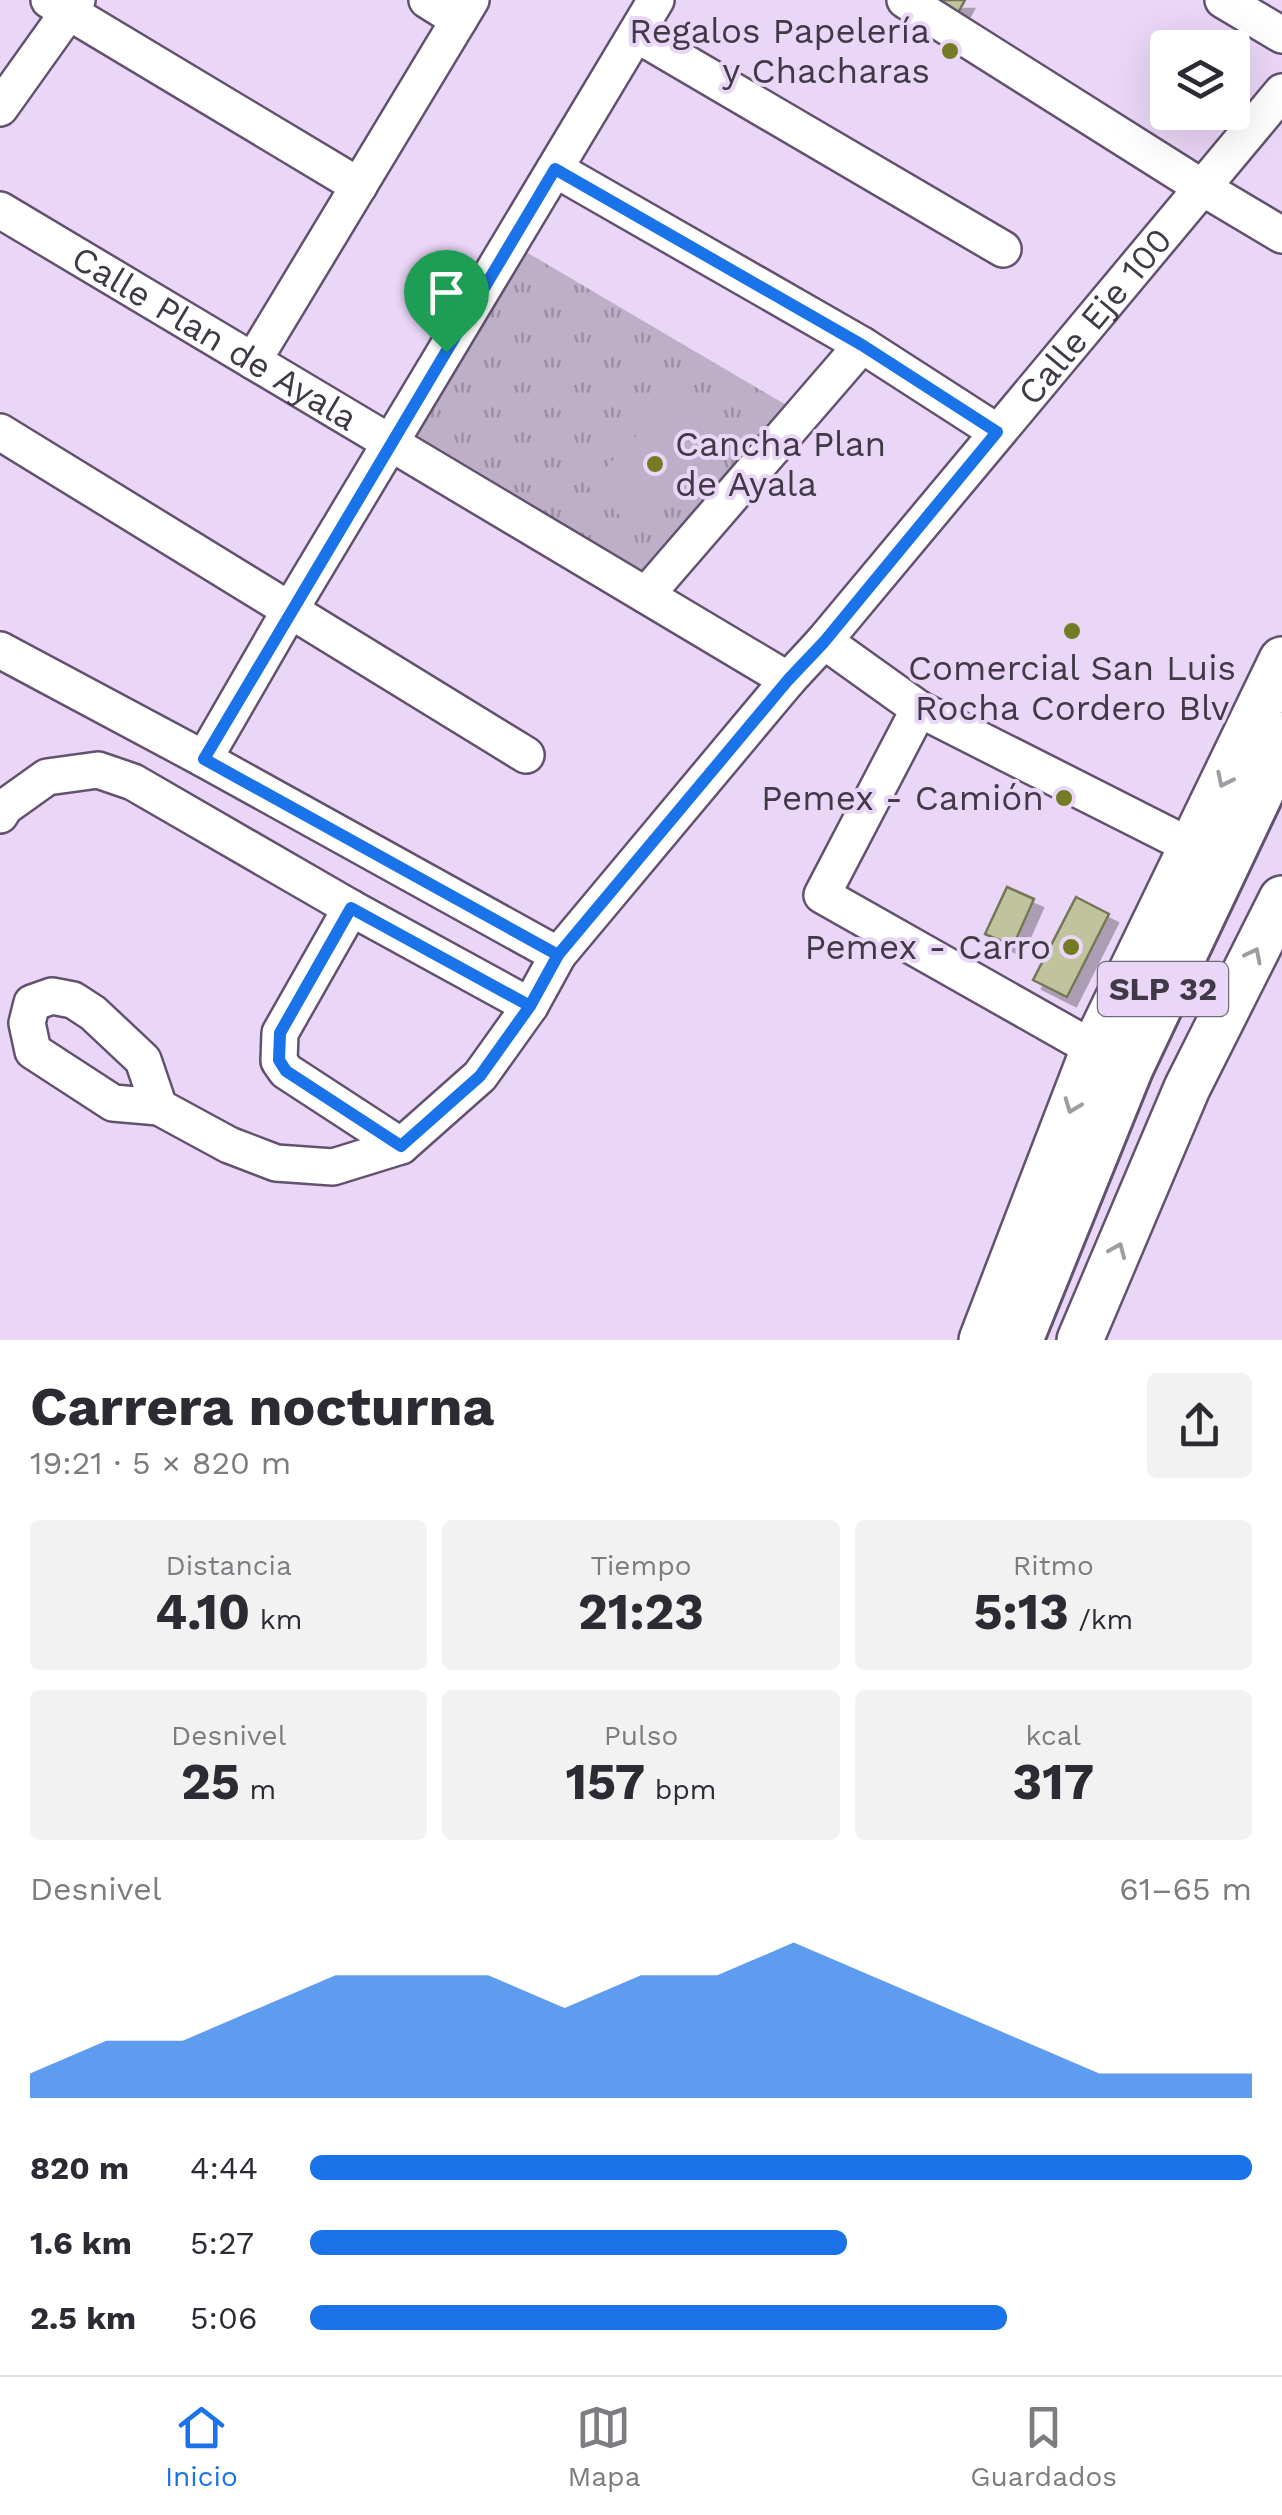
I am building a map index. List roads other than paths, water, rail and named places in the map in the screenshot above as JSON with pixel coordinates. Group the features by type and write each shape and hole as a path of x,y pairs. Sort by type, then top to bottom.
{"highway":[{"name":"SLP 32","path":"1052,1340 1070,1248 1126,1066 1282,739"},
{"name":"SLP 32","path":"1016,1340 1070,1248 1282,818"}],"main road":[{"name":"SLP 32","path":"982,1340 1094,1049 1282,660"},
{"name":"SLP 32","path":"1080,1340 1187,1088 1282,899"}],"street":[{"path":"253,361 465,10 427,0"},
{"path":"204,759 656,0"},
{"path":"905,0 1282,235"},
{"path":"1223,0 1282,35"},
{"path":"0,108 65,4 358,186"},
{"path":"636,34 1003,249"},
{"name":"Calle Eje 100","path":"401,1146 480,1076 530,1006 558,955 1282,92"},
{"path":"555,169 862,345 997,432"},
{"name":"Calle Plan de Ayala","path":"0,210 788,680"},
{"path":"646,595 862,345"},
{"path":"0,432 526,755"},
{"path":"824,642 919,708 1192,847"},
{"path":"0,650 558,955"},
{"path":"919,708 822,895 1094,1049"},
{"path":"0,815 47,777 98,770 133,782 530,1006"},
{"path":"351,908 280,1033 279,1060 286,1071 401,1146"},
{"path":"159,1107 229,1145 276,1163 333,1167 401,1146"}],"place":[{"name":"Regalos Papelería y Chacharas","path":"950,51"},
{"name":"Cancha Plan de Ayala","path":"655,464"},
{"name":"Comercial San Luis Rocha Cordero Blv","path":"1072,631"},
{"name":"Pemex - Camión","path":"1064,798"},
{"name":"Pemex - Carro","path":"1071,947"}]}
